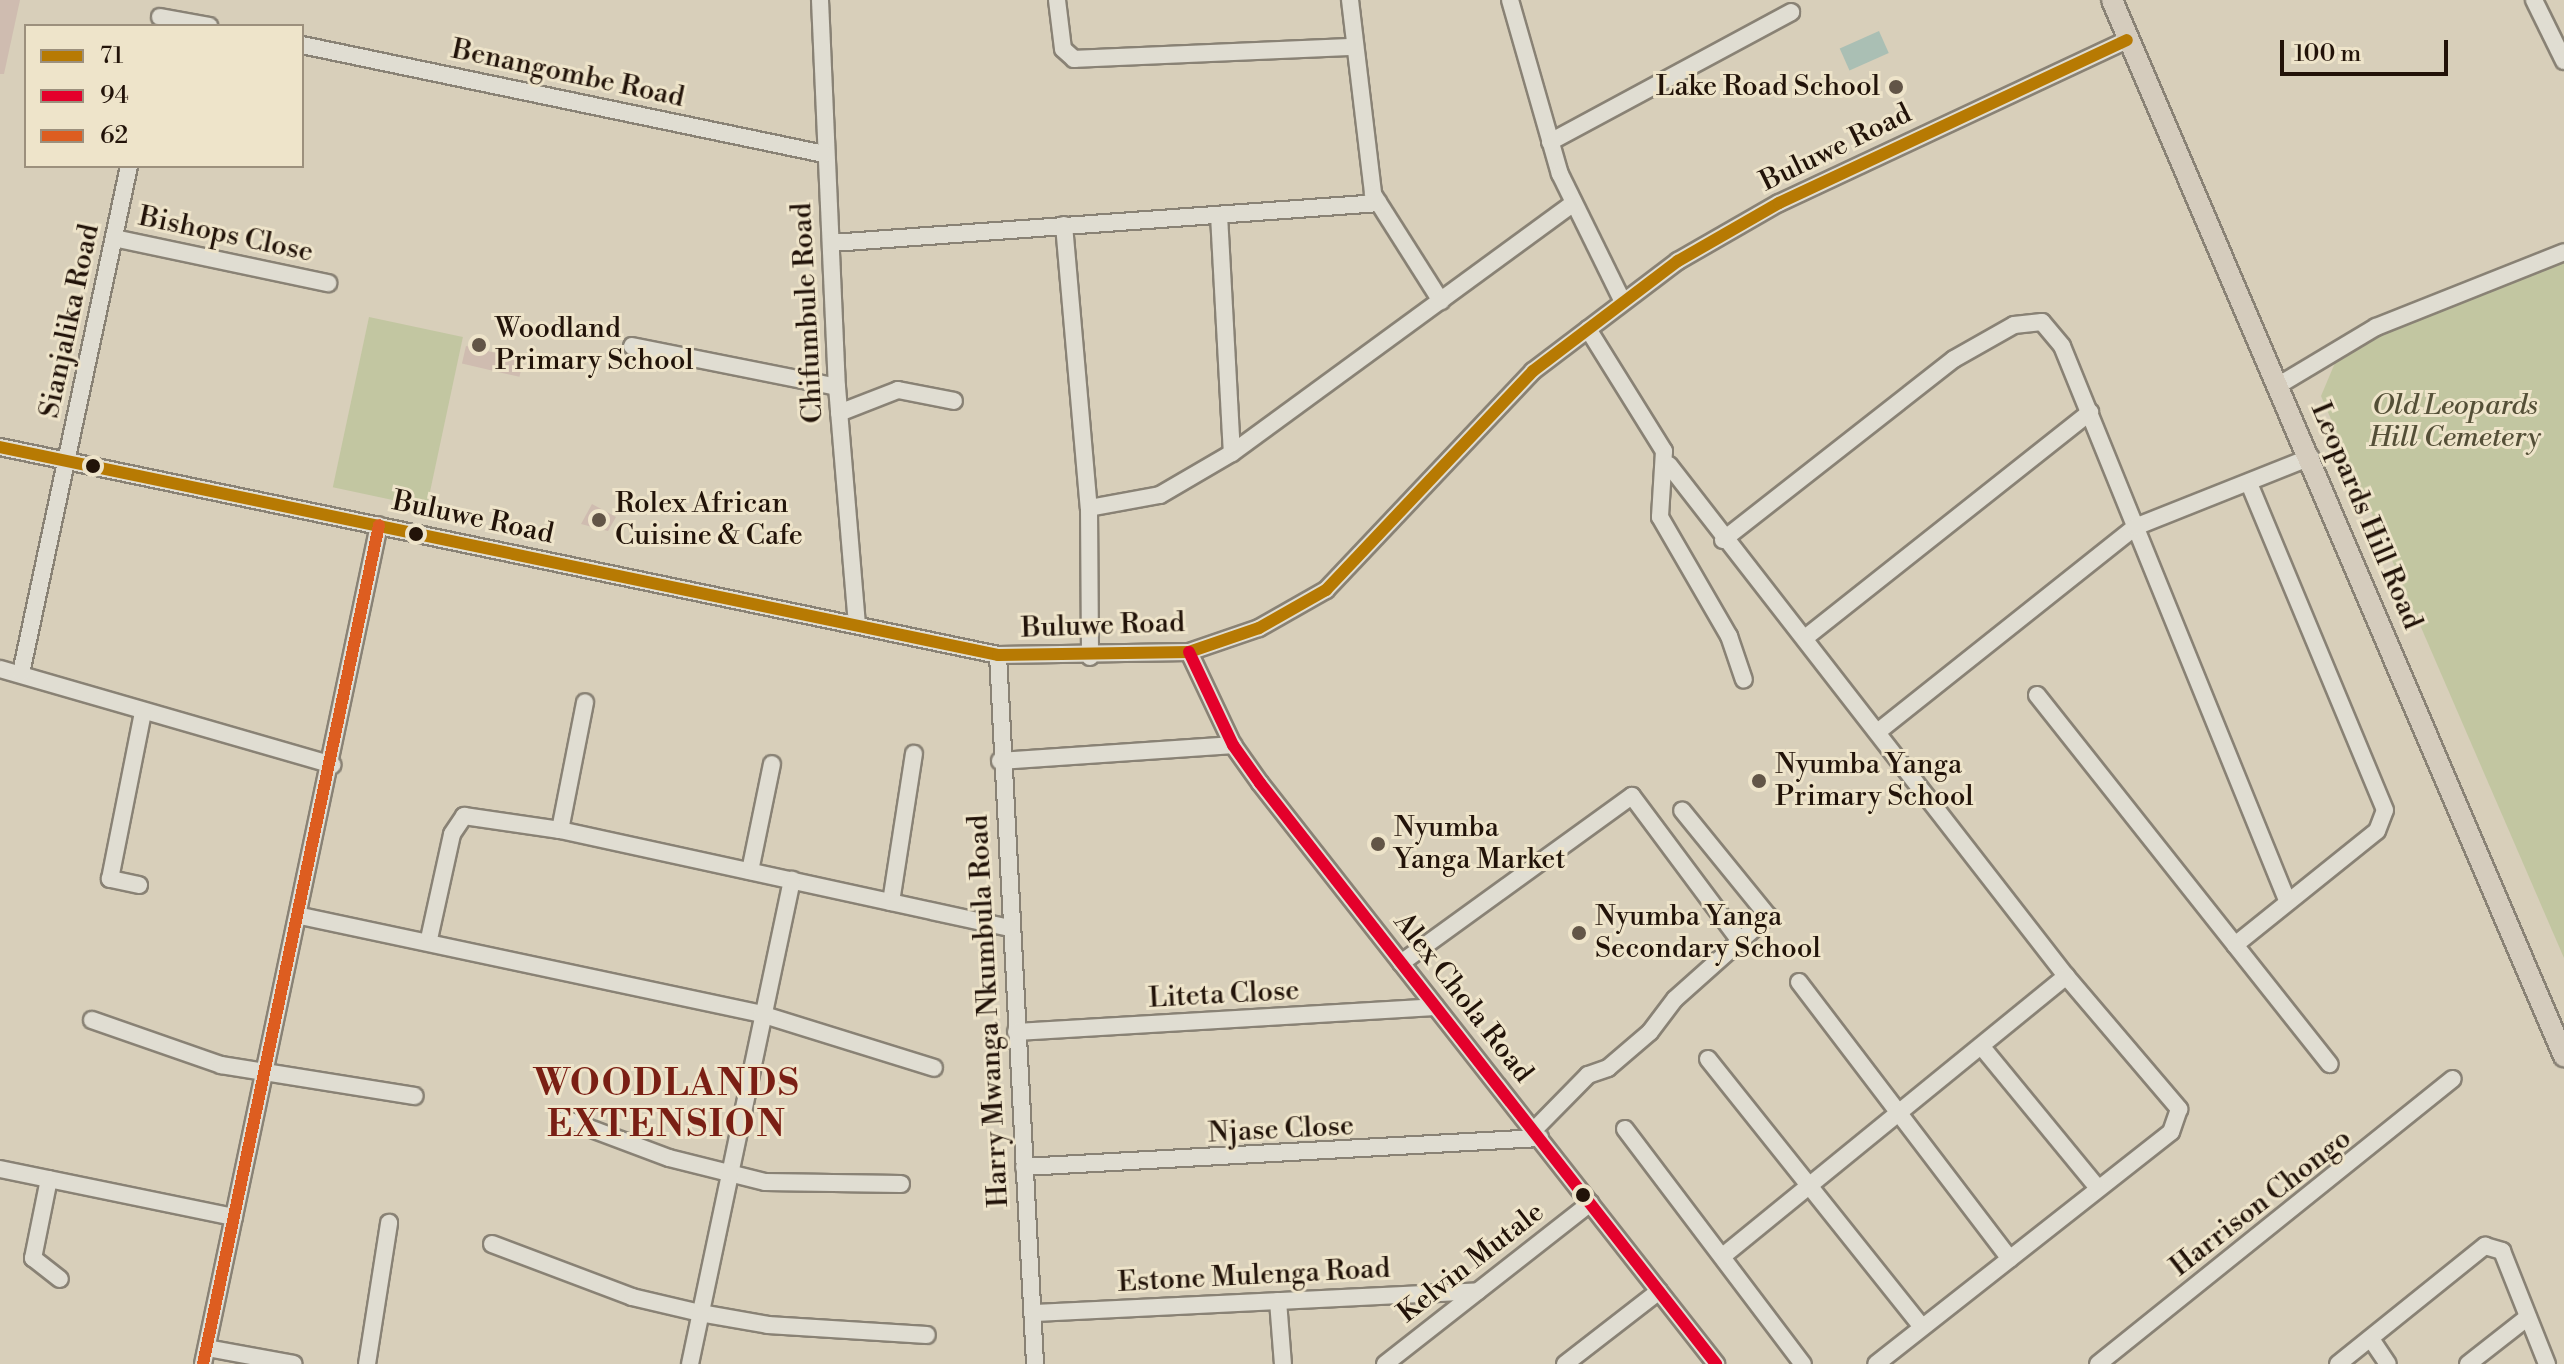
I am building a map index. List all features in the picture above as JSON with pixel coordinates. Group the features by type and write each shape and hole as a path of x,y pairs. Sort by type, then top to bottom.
{"main road":[{"name":"Leopards Hill Road","path":"2112,0 2311,457 2564,1056"}],"street":[{"name":"Chifumbule Road","path":"820,0 824,154 832,243 837,387 857,623"},
{"path":"1057,0 1063,49 1074,59 1353,47"},
{"path":"1350,0 1353,47 1379,203 1441,301"},
{"path":"1510,0 1550,142 1573,203 1621,298"},
{"path":"2534,0 2564,61"},
{"path":"1550,142 1791,12"},
{"path":"160,14 201,24"},
{"name":"Buluwe Road","path":"0,447 857,623 998,655 1090,657 1189,652 1259,628 1326,590 1471,432 1621,298 1779,203 2127,40"},
{"name":"Benangombe Road","path":"304,45 824,154"},
{"name":"Sianjalika Road","path":"21,673 129,168"},
{"path":"832,243 1379,203"},
{"path":"1089,508 1160,495 1232,453 1573,203"},
{"path":"1219,215 1232,453"},
{"path":"1064,225 1089,508 1090,657"},
{"name":"Bishops Close","path":"114,238 328,283"},
{"path":"2279,385 2376,327 2564,252"},
{"path":"1723,540 1954,359 2014,325 2042,322 2053,332 2090,412 2287,900"},
{"path":"1588,329 1669,465 1723,540 1880,730 2066,976 2179,1109 2171,1132 2097,1187 1876,1364"},
{"path":"632,346 837,387"},
{"path":"839,413 898,390 954,401"},
{"path":"1805,638 2090,412"},
{"path":"1880,730 2135,527 2311,457"},
{"path":"1669,465 1656,494 1660,517 1729,636 1744,680"},
{"path":"2235,945 2287,900 2377,831 2385,810 2249,484"},
{"path":"294,1364 205,1356 301,916 379,525"},
{"name":"Alex Chola Road","path":"1189,652 1233,745 1716,1364"},
{"name":"Harry Mwanga Nkumbula Road","path":"998,655 1008,928 1035,1364"},
{"path":"0,669 332,765"},
{"path":"2037,695 2329,1064"},
{"path":"560,830 585,702"},
{"path":"139,885 110,879 143,712"},
{"path":"1000,761 1233,745"},
{"path":"891,902 914,754"},
{"path":"750,871 772,764"},
{"path":"1401,963 1632,796 1740,941"},
{"path":"1537,1134 1588,1075 1608,1068 1650,1032 1768,916 1682,810"},
{"path":"429,939 462,817 560,830 1008,928"},
{"path":"690,1364 761,1014 792,880"},
{"path":"301,916 429,939 761,1014 934,1068"},
{"path":"1723,1256 1899,1116 2066,976"},
{"path":"1799,982 2010,1259"},
{"name":"Liteta Close","path":"1016,1032 1435,1007"},
{"path":"92,1020 206,1061 267,1074 415,1096"},
{"path":"1982,1047 2097,1187"},
{"path":"1708,1059 1922,1327"},
{"name":"Harrison Chongo","path":"2098,1364 2453,1079"},
{"path":"565,1119 728,1174 786,1185 901,1184"},
{"path":"1625,1129 1803,1364"},
{"name":"Njase Close","path":"1024,1167 1537,1134"},
{"path":"0,1169 234,1217"},
{"path":"49,1179 33,1258 60,1279"},
{"name":"Kelvin Mutale","path":"1385,1364 1590,1203"},
{"path":"367,1364 389,1223"},
{"path":"492,1244 632,1297 700,1313 768,1325 927,1335"},
{"path":"2338,1364 2485,1246 2502,1251 2547,1364"},
{"name":"Estone Mulenga Road","path":"1033,1313 1477,1291"},
{"path":"1565,1364 1659,1291"},
{"path":"1278,1301 1283,1364"},
{"path":"2468,1364 2528,1317"},
{"path":"2371,1339 2388,1364"}],"green space":[{"name":"Old Leopards Hill Cemetery","path":"2564,257 2564,958 2321,396 2340,351"},
{"path":"369,317 463,337 427,507 333,487"}],"shaded area":[{"path":"1879,31 1889,53 1849,70 1840,48"}],"building":[{"path":"0,0 20,0 4,74 0,74"},
{"path":"466,346 523,359 519,377 462,364"},
{"name":"Rolex African Cuisine & Cafe","path":"592,504 616,517 608,531 581,524"}],"transit line":[{"name":"71","path":"0,447 998,655 1189,652 1259,628 1326,590 1533,371 1678,261 1779,203 2127,40"},
{"name":"62","path":"203,1364 379,525"},
{"name":"94","path":"1189,652 1233,745 1260,783 1716,1364"}],"place":[{"name":"Lake Road School","path":"1896,87"},
{"name":"Woodland Primary School","path":"479,345"},
{"name":"Rolex African Cuisine & Cafe","path":"599,520"},
{"name":"Nyumba Yanga Primary School","path":"1759,781"},
{"name":"Nyumba Yanga Market","path":"1378,844"},
{"name":"Nyumba Yanga Secondary School","path":"1579,933"}],"district":[{"name":"WOODLANDS EXTENSION","path":"667,1104"}]}
